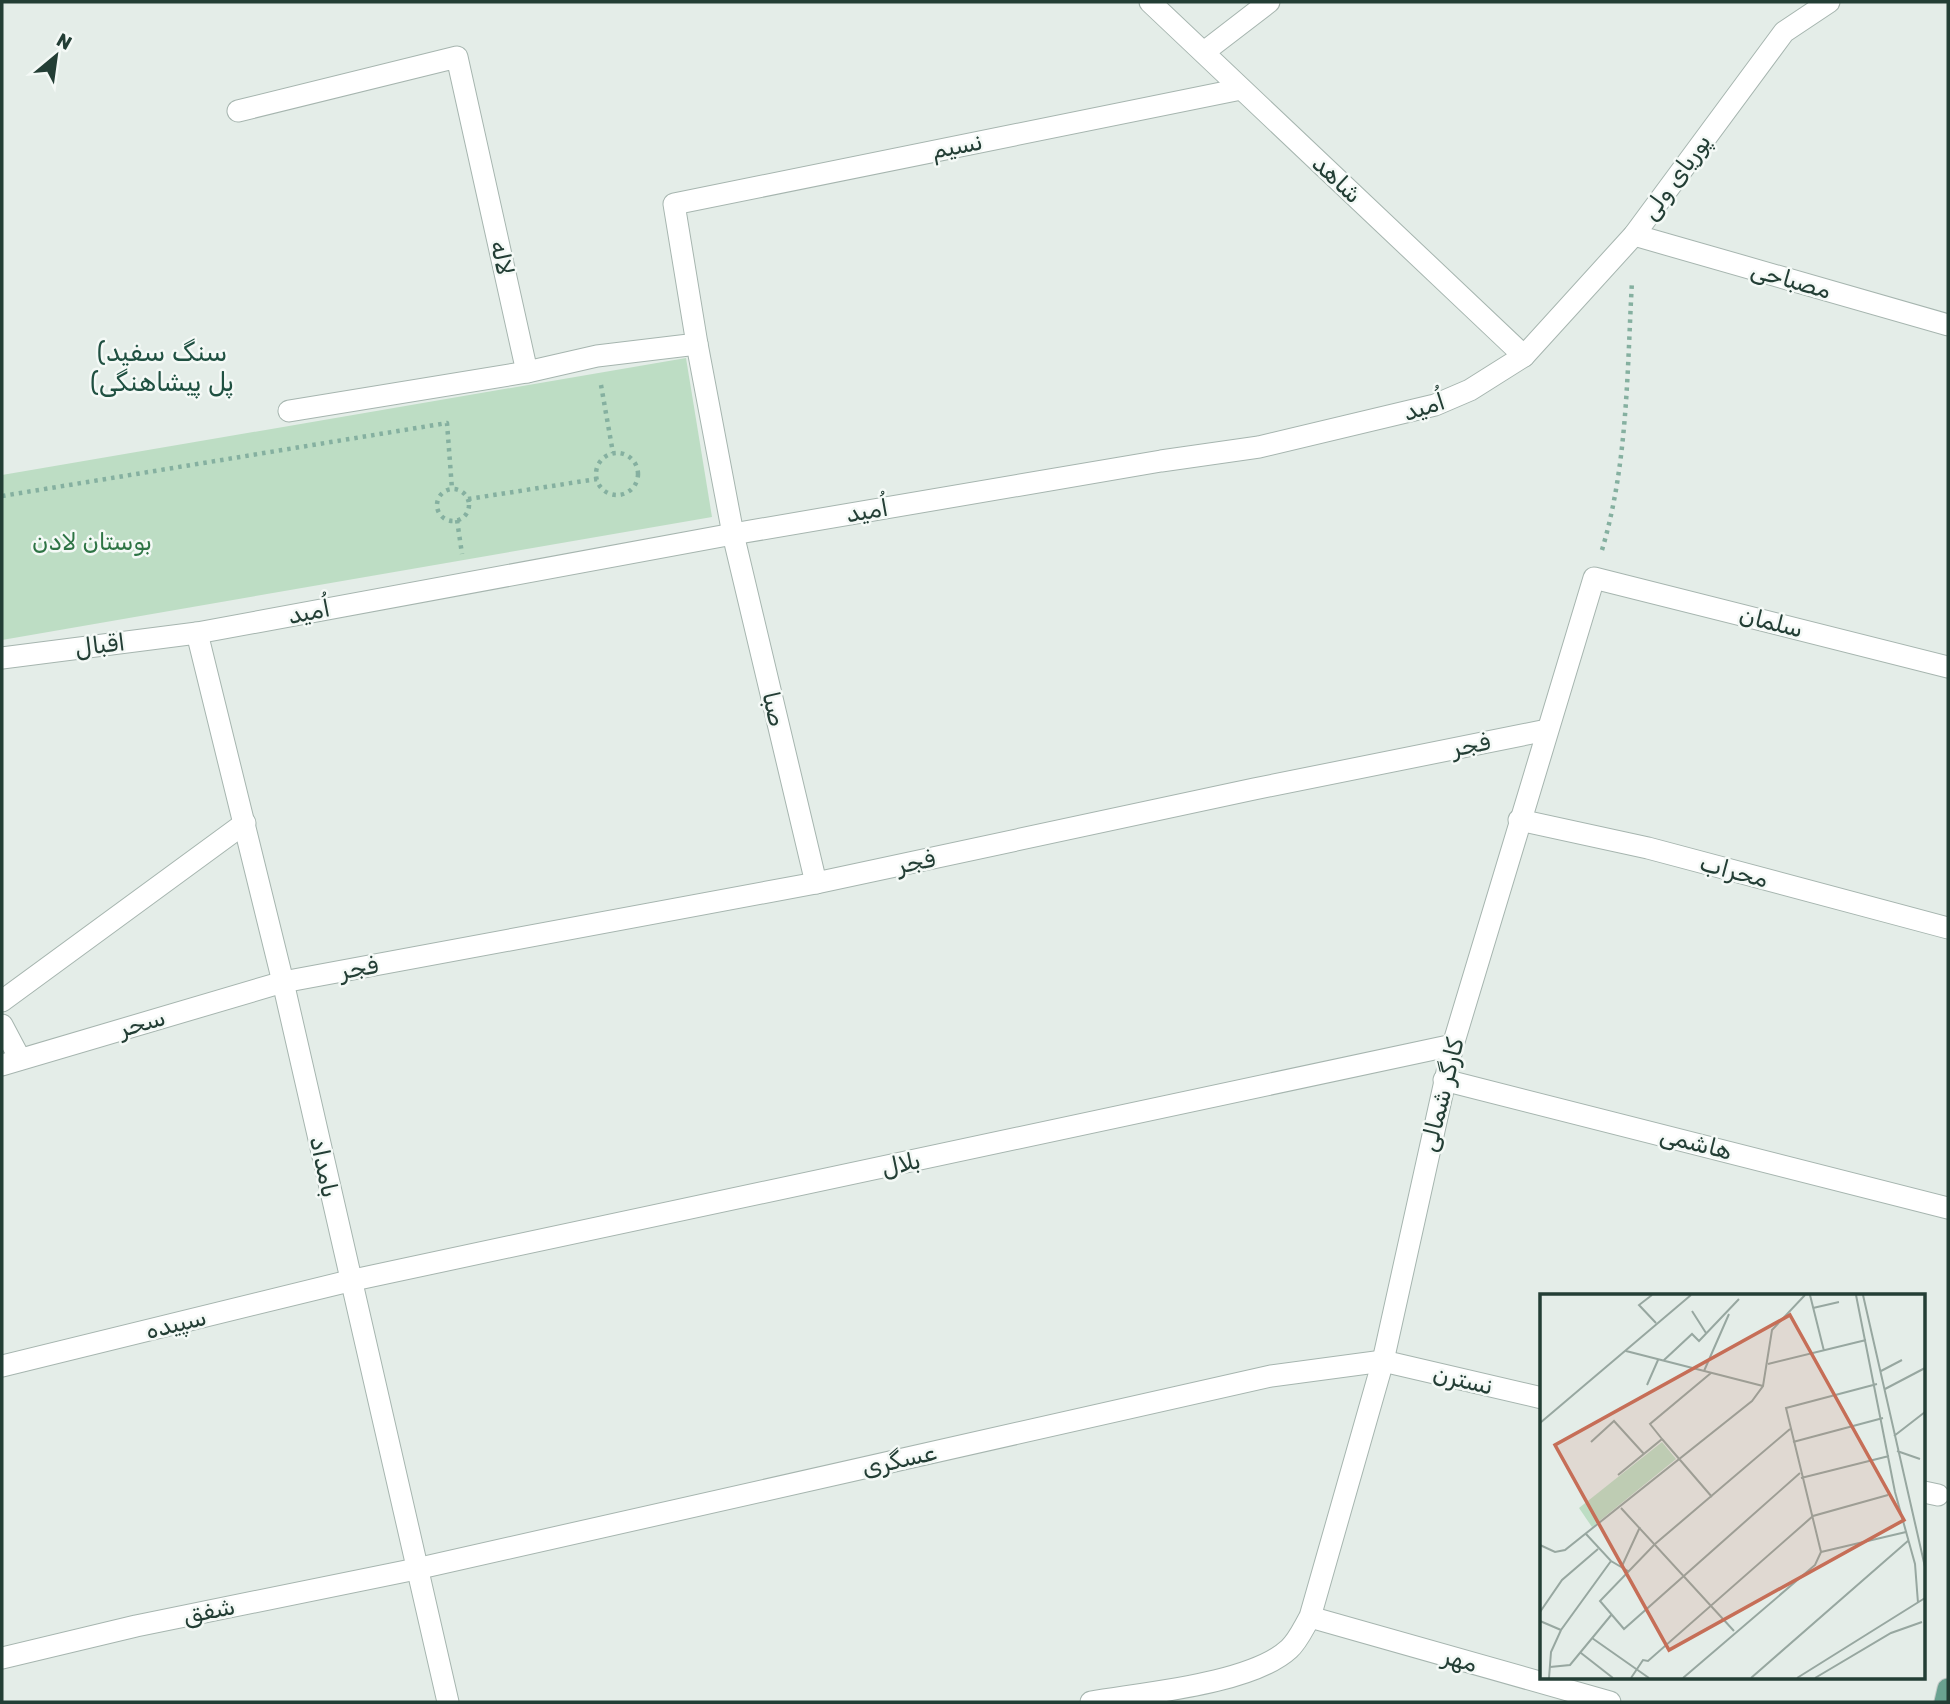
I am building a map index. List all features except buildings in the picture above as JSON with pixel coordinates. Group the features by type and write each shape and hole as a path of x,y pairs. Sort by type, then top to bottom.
{"main road":[{"path":"1945,1702 1948,1689"}],"street":[{"name":"شاهد","path":"1150,2 1524,356"},
{"path":"1204,51 1269,2"},
{"name":"پوریای ولی","path":"1524,356 1634,235 1784,32 1829,2"},
{"name":"لاله","path":"238,111 457,57 527,372"},
{"name":"نسیم","path":"697,344 674,204 1241,89"},
{"name":"مصباحی","path":"1634,235 1948,325"},
{"path":"289,411 527,372 597,356 697,344"},
{"name":"صبا","path":"697,344 733,534 816,883"},
{"name":"اُمید","path":"197,633 733,534 1161,461 1259,447 1435,405 1470,390 1524,356"},
{"name":"سلمان","path":"1594,578 1948,667"},
{"name":"کارگر شمالی","path":"1091,1702 1228,1677 1264,1665 1290,1648 1310,1618 1383,1361 1453,1045 1594,578"},
{"name":"اقبال","path":"2,658 197,633"},
{"name":"بامداد","path":"197,633 283,982 349,1281 448,1702"},
{"name":"فجر","path":"283,982 816,883 1254,789 1547,730"},
{"name":"محراب","path":"1519,820 1648,848 1948,928"},
{"path":"2,1001 245,823"},
{"name":"سحر","path":"11,1062 283,982"},
{"path":"2,1025 11,1062"},
{"name":"بلال","path":"349,1281 1453,1045"},
{"name":"هاشمی","path":"1444,1080 1948,1208"},
{"name":"سپیده","path":"2,1366 349,1281"},
{"name":"نسترن","path":"1383,1361 1540,1398"},
{"name":"عسگری","path":"416,1569 1271,1376 1383,1361"},
{"name":"شفق","path":"2,1658 136,1626 416,1569"},
{"name":"مهر","path":"1310,1618 1610,1702"}],"path":[{"path":"1594,578 1616,492 1624,421 1634,235"},
{"path":"597,356 613,453"},
{"path":"2,496 447,423 452,489"},
{"path":"613,453 627,455 636,464 638,478 625,494 611,494 597,480 601,460 613,453"},
{"path":"468,499 597,480"},
{"path":"452,489 461,491 468,499 468,510 462,518 446,519 439,512 437,502 442,493 452,489"}],"green space":[{"name":"بوستان لادن","path":"686,358 712,517 2,640 2,475"}],"district":[{"name":"(سنگ سفید (پل پیشاهنگی","path":"162,367"}]}
